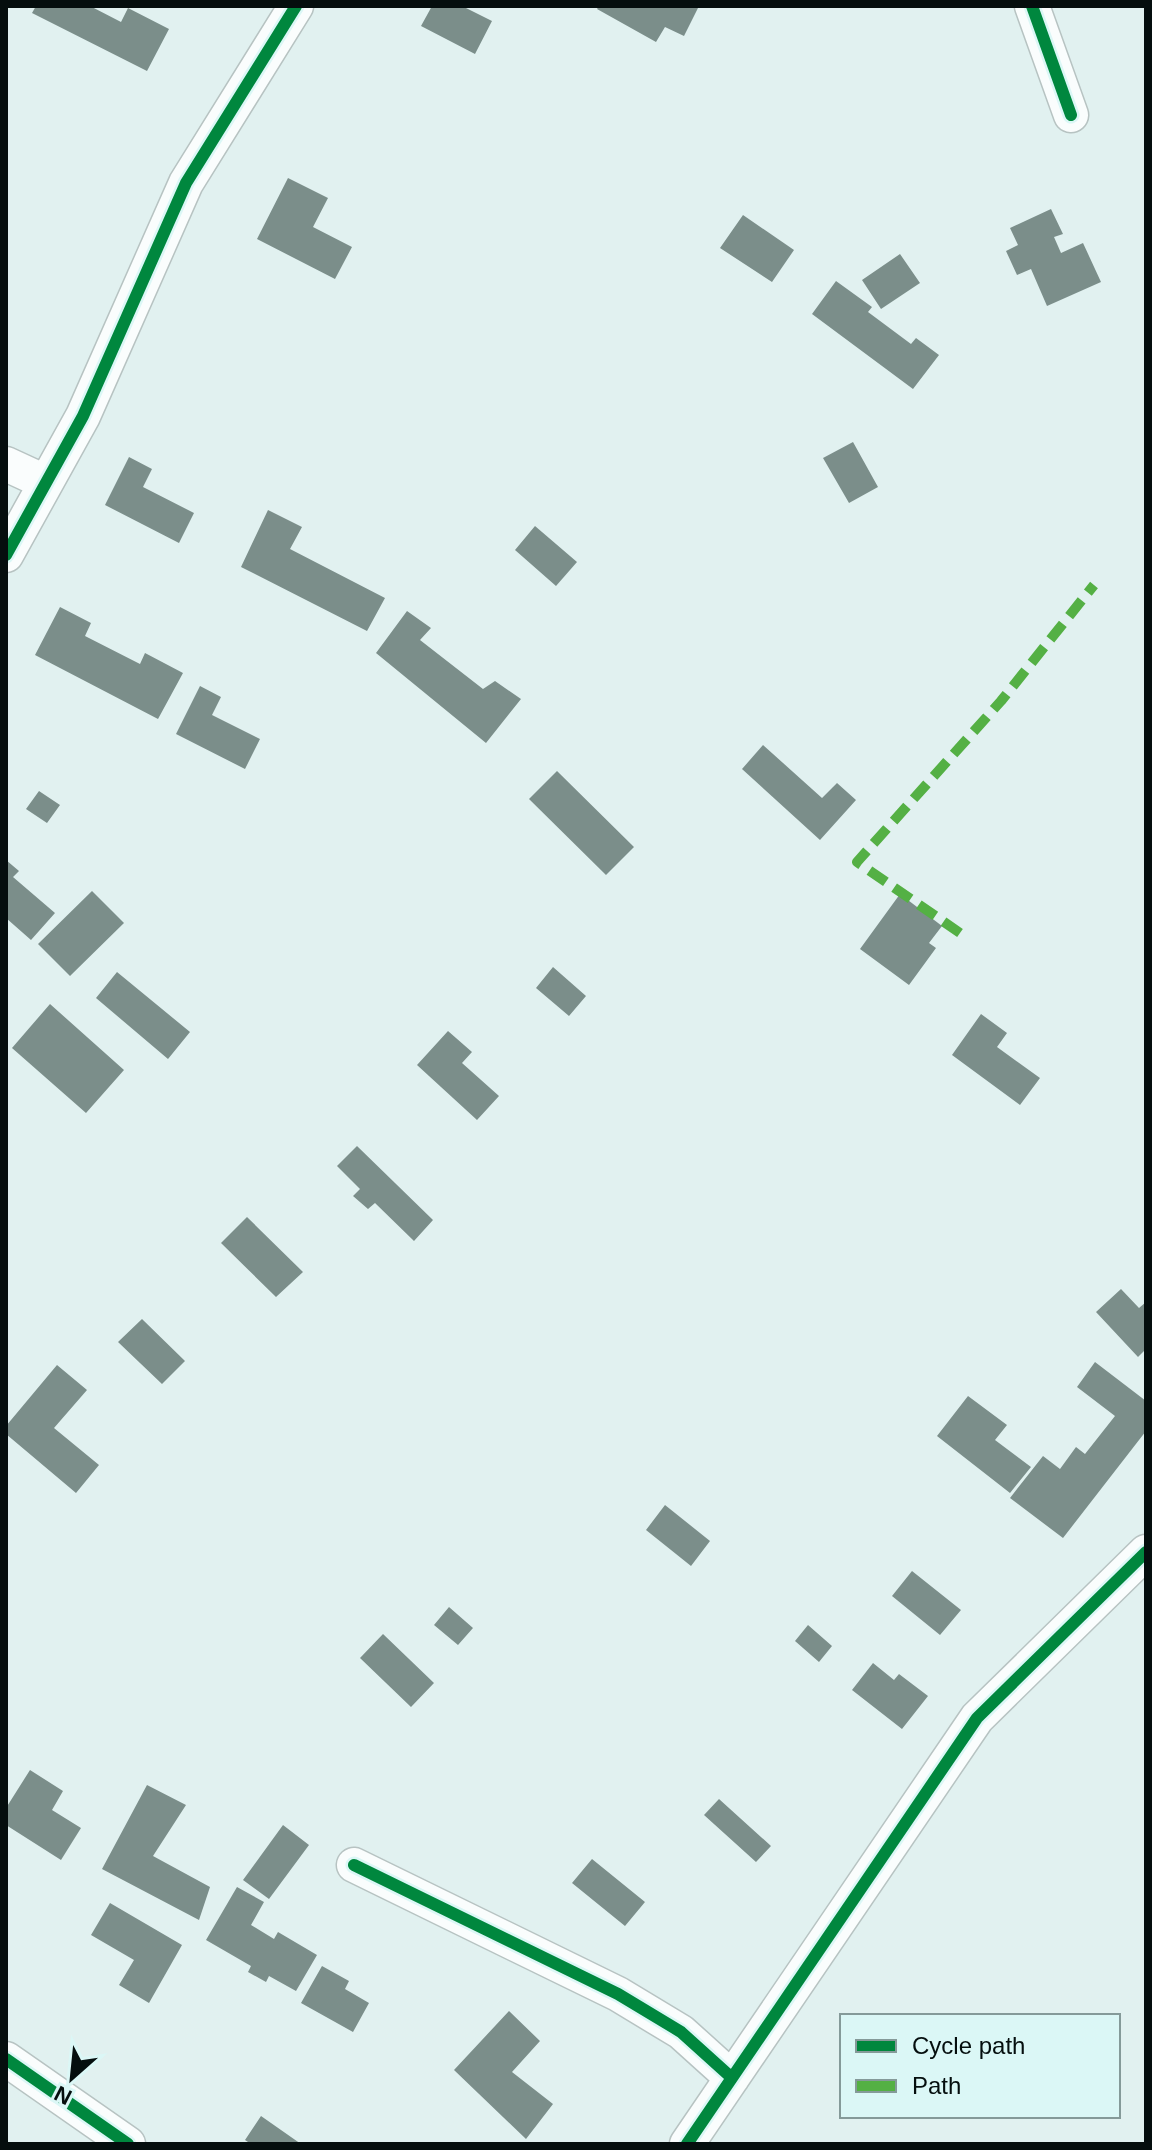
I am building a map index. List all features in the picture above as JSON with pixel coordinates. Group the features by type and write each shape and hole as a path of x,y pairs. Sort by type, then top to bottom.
{"street":[{"path":"6,555 83,416 186,183 296,6"},
{"path":"1032,6 1071,115"},
{"path":"6,464 45,482"},
{"path":"687,2144 977,1718 1146,1552"},
{"path":"354,1865 618,1994 681,2032 732,2078"},
{"path":"6,2059 128,2144"}],"building":[{"path":"36,6 90,6 121,22 128,8 169,29 147,71 32,13"},
{"path":"432,6 462,6 492,21 475,54 421,26"},
{"path":"599,6 699,6 684,36 665,27 656,42 597,9"},
{"path":"288,178 328,198 313,227 352,247 335,279 257,239"},
{"path":"1051,209 1063,234 1054,237 1061,253 1083,243 1101,282 1047,306 1031,269 1017,275 1006,251 1018,245 1010,228"},
{"path":"743,215 794,250 772,282 720,248"},
{"path":"900,254 920,283 881,309 862,280"},
{"path":"836,281 872,307 868,312 911,344 916,338 939,355 913,389 812,314"},
{"path":"853,442 878,487 849,503 823,458"},
{"path":"129,457 152,469 143,487 194,513 179,543 105,505"},
{"path":"268,510 302,527 290,549 385,598 367,631 241,567"},
{"path":"535,526 577,562 556,586 515,550"},
{"path":"60,607 91,623 85,636 140,664 145,653 183,673 158,719 35,655"},
{"path":"407,611 431,628 420,640 483,689 495,681 521,699 486,743 376,653"},
{"path":"200,686 221,697 212,715 260,739 245,769 176,734"},
{"path":"763,745 822,798 837,783 856,800 820,840 742,769"},
{"path":"557,771 634,847 606,875 529,799"},
{"path":"39,791 60,805 47,823 26,809"},
{"path":"6,860 19,871 13,877 55,913 31,940 6,918"},
{"path":"92,891 124,923 70,976 38,944"},
{"path":"900,894 942,926 929,943 936,948 909,985 860,949"},
{"path":"553,967 586,996 569,1016 536,988"},
{"path":"117,972 190,1032 168,1059 96,998"},
{"path":"50,1004 124,1070 86,1113 12,1048"},
{"path":"981,1014 1007,1033 997,1047 1040,1078 1020,1105 952,1055"},
{"path":"448,1031 472,1052 462,1063 499,1096 477,1120 417,1065"},
{"path":"357,1146 433,1220 414,1241 375,1203 368,1209 353,1196 360,1189 337,1166"},
{"path":"247,1217 303,1272 276,1297 221,1243"},
{"path":"1121,1289 1139,1308 1146,1302 1146,1349 1138,1357 1096,1312"},
{"path":"142,1319 185,1361 162,1384 118,1342"},
{"path":"1095,1362 1146,1401 1146,1431 1063,1538 1010,1498 1043,1456 1060,1469 1076,1447 1085,1454 1115,1416 1077,1387"},
{"path":"57,1365 87,1390 54,1428 99,1465 76,1493 6,1434 6,1426"},
{"path":"968,1396 1007,1425 995,1440 1031,1467 1010,1493 937,1436"},
{"path":"665,1505 710,1541 691,1566 646,1530"},
{"path":"912,1571 961,1610 940,1635 892,1596"},
{"path":"449,1607 473,1628 458,1645 434,1625"},
{"path":"808,1625 832,1646 819,1662 795,1641"},
{"path":"383,1634 434,1683 411,1707 360,1658"},
{"path":"873,1663 894,1680 899,1674 928,1696 902,1729 852,1690"},
{"path":"30,1770 63,1791 52,1810 81,1828 61,1860 6,1825 6,1808"},
{"path":"147,1785 186,1805 153,1856 210,1887 199,1920 102,1869"},
{"path":"719,1799 771,1846 756,1862 704,1815"},
{"path":"283,1825 309,1845 269,1899 243,1880"},
{"path":"592,1859 645,1902 625,1926 572,1883"},
{"path":"237,1887 264,1902 251,1925 274,1939 278,1932 317,1955 296,1991 269,1976 266,1982 248,1972 251,1966 206,1940"},
{"path":"110,1903 182,1945 149,2003 119,1985 134,1960 91,1935"},
{"path":"322,1966 349,1981 345,1989 369,2003 353,2032 301,2003"},
{"path":"509,2011 540,2041 512,2072 553,2104 526,2139 454,2070"},
{"path":"261,2116 301,2144 251,2144 245,2140"}],"marked path":[{"path":"960,933 857,862 1001,701 1094,585"}],"cycle path":[{"path":"6,555 83,416 186,183 296,6"},
{"path":"1032,6 1071,115"},
{"path":"687,2144 977,1718 1146,1552"},
{"path":"354,1865 618,1994 681,2032 732,2078"},
{"path":"6,2059 128,2144"}]}
